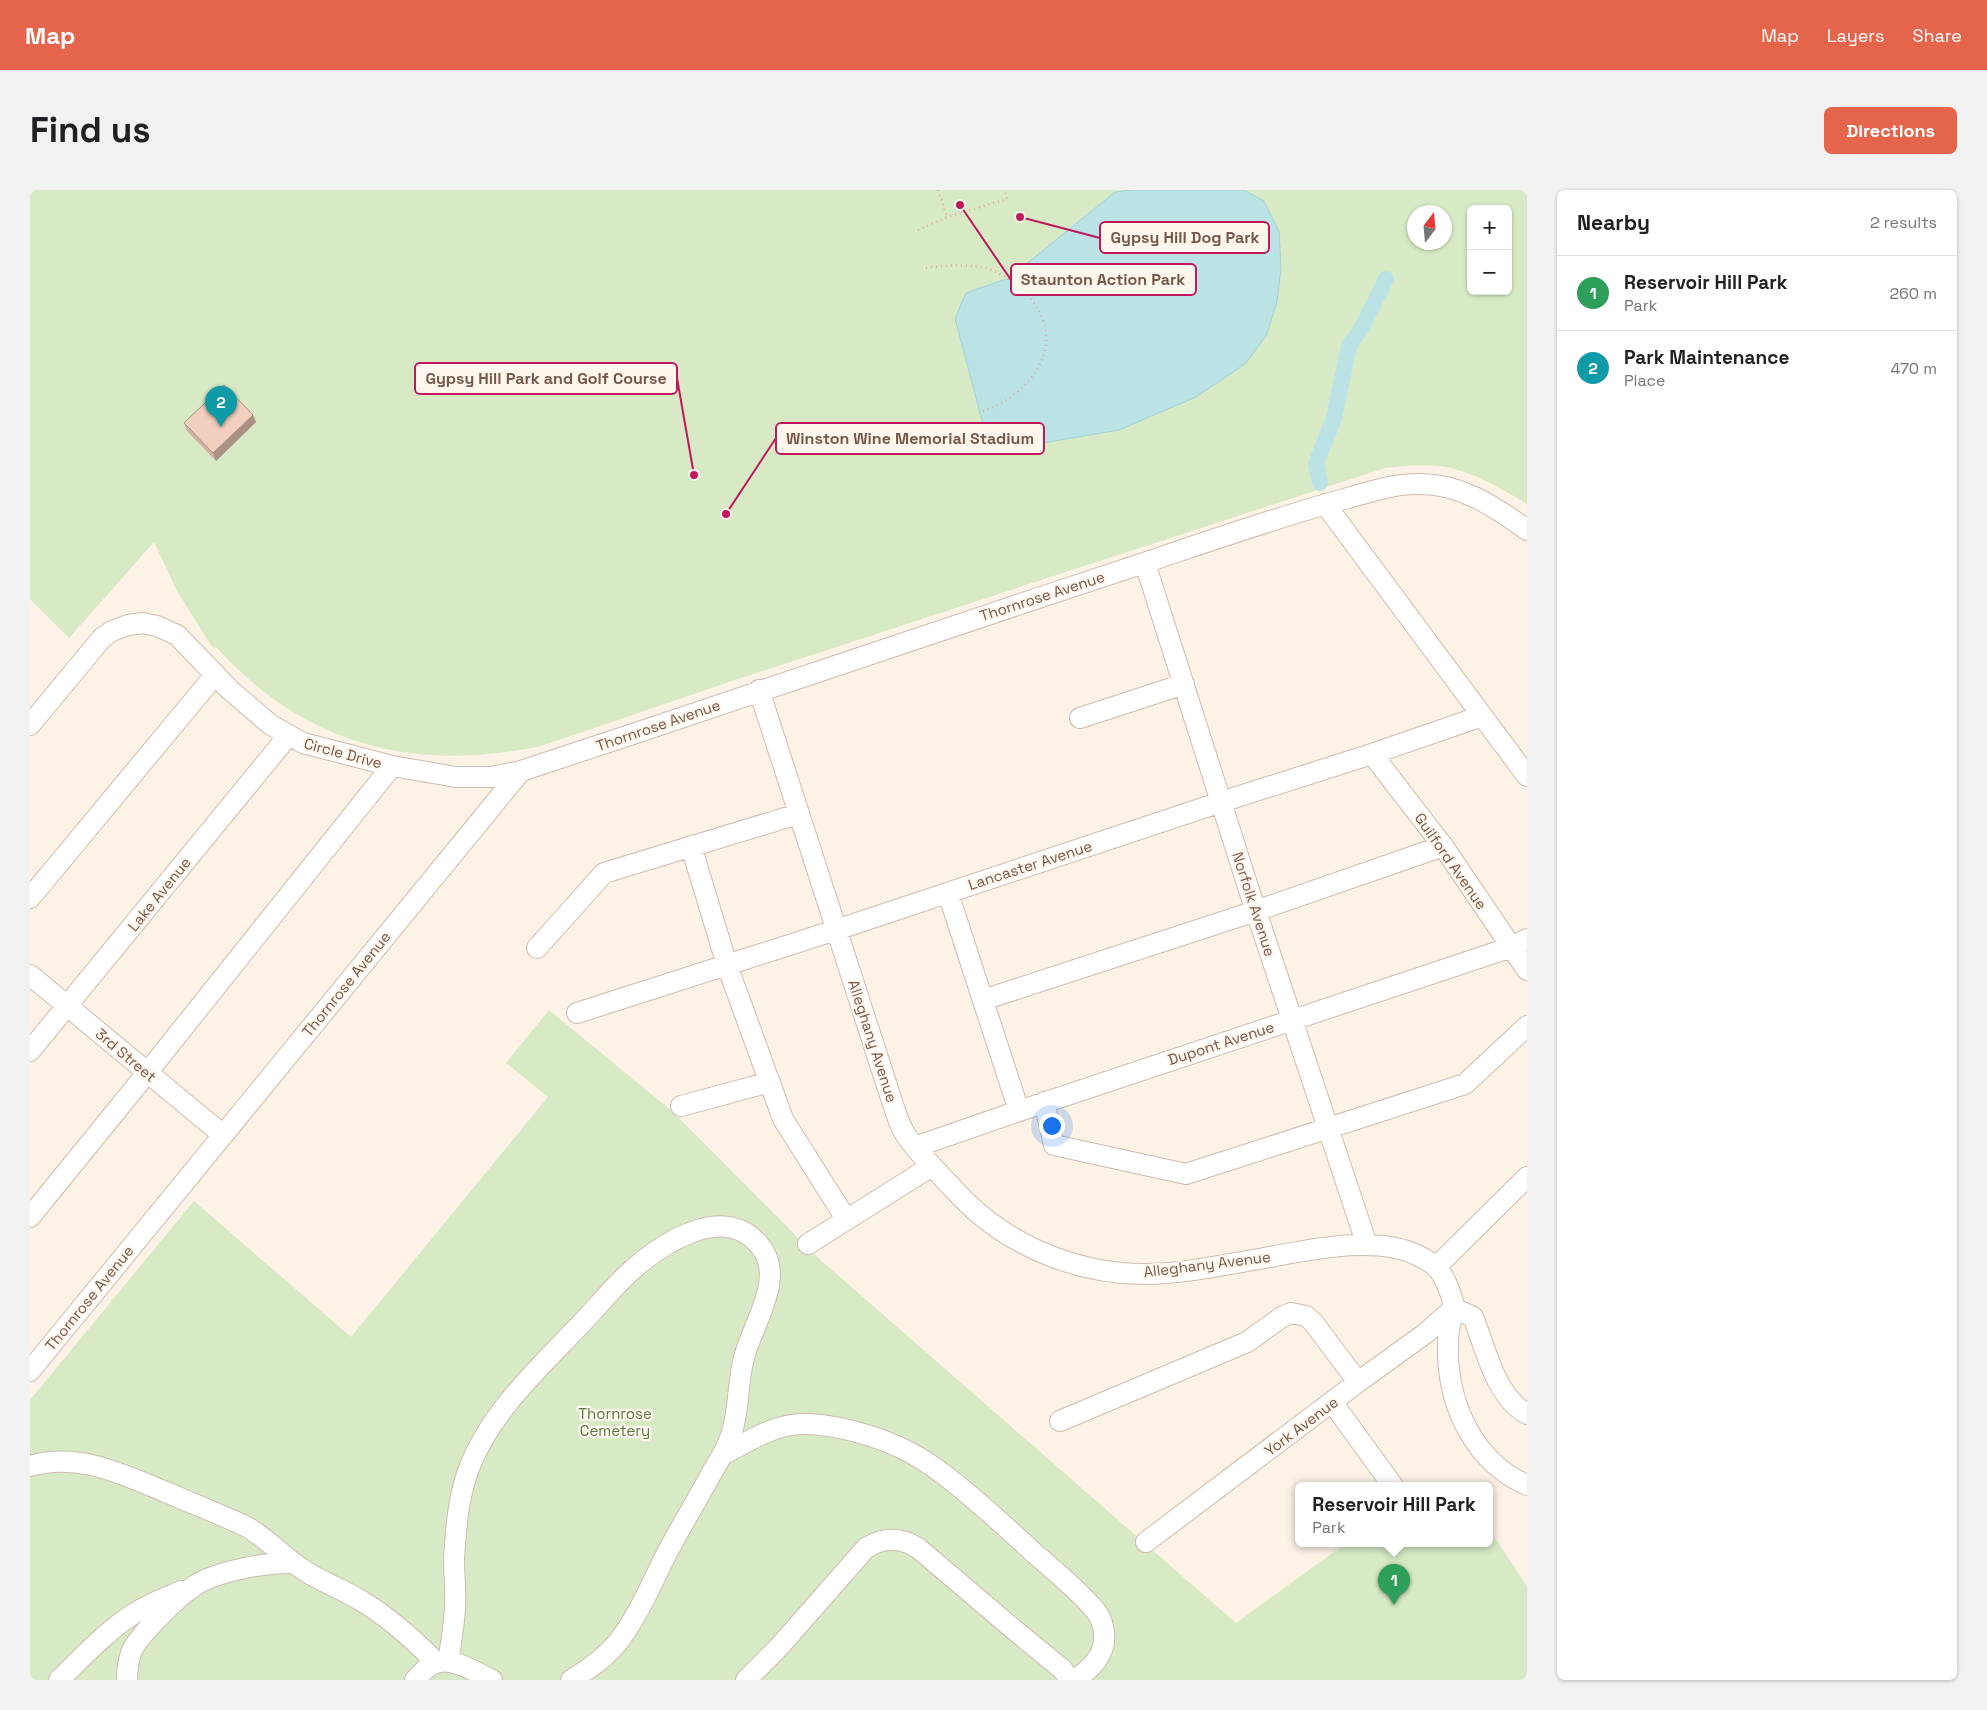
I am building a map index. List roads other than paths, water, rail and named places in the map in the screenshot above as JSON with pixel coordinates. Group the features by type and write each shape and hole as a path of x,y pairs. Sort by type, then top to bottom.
{"street":[{"name":"Thornrose Avenue","path":"30,1371 522,771 759,690 1325,504 1395,486 1428,484 1449,487 1471,495 1510,517 1527,530"},
{"path":"1325,504 1527,776"},
{"name":"Norfolk Avenue","path":"1145,563 1256,911 1367,1244"},
{"name":"Circle Drive","path":"30,725 102,638 122,626 146,624 158,626 177,635 187,643 215,675 271,725 288,736 316,747 392,766 474,778 496,777 522,771"},
{"path":"30,898 215,675"},
{"path":"1080,718 1184,684"},
{"name":"Alleghany Avenue","path":"759,690 889,1092 903,1129 915,1147 966,1202 1004,1233 1044,1253 1097,1269 1147,1274 1367,1244 1406,1251 1436,1267"},
{"name":"Lancaster Avenue","path":"577,1013 836,930 1482,716"},
{"name":"Lake Avenue","path":"30,1051 288,736"},
{"name":"Guilford Avenue","path":"1372,754 1519,943 1527,970"},
{"path":"30,1216 147,1073 392,766"},
{"path":"537,948 604,872 798,814"},
{"path":"691,846 727,965 783,1119 846,1219"},
{"path":"983,1000 1256,911 1443,846"},
{"path":"948,893 1019,1111"},
{"name":"Dupont Avenue","path":"915,1147 1519,943"},
{"name":"3rd Street","path":"30,975 223,1135"},
{"path":"1044,1102 1054,1146 1186,1174 1465,1084 1527,1026"},
{"path":"682,1106 770,1082"},
{"path":"808,1244 932,1166"},
{"path":"1527,1177 1436,1267 1447,1286 1454,1308 1449,1329 1448,1356 1451,1382 1460,1414 1467,1430 1488,1457 1508,1475 1527,1485"},
{"path":"443,1663 455,1606 454,1558 459,1504 469,1470 489,1429 547,1359 630,1271 667,1245 690,1232 714,1226 734,1229 754,1240 763,1250 768,1260 771,1277 769,1289 744,1358 733,1430 722,1455 668,1551 631,1624 608,1652 579,1678"},
{"path":"1454,1308 1473,1316 1501,1388 1516,1406 1527,1414"},
{"name":"York Avenue","path":"1146,1542 1426,1333 1454,1308"},
{"path":"1060,1421 1247,1342 1282,1317 1291,1314 1306,1316 1313,1322 1358,1382"},
{"path":"1332,1402 1390,1482"},
{"path":"722,1455 775,1429 804,1423 822,1425 870,1436 902,1448 928,1464 953,1482 1015,1536 1073,1588 1097,1614 1104,1632 1102,1652 1093,1666 1075,1680"},
{"path":"30,1466 52,1461 74,1461 96,1465 247,1527 262,1536 294,1564 376,1610 443,1663"},
{"path":"746,1680 779,1647 866,1548 881,1540 891,1539 908,1542 918,1548 1062,1668 1070,1680"},
{"path":"59,1680 97,1643 136,1612 231,1572 275,1562 294,1564"},
{"path":"127,1680 131,1653 141,1636 194,1586"},
{"path":"415,1680 430,1665 443,1663 458,1664 492,1680"}],"water":[{"path":"1133,190 1244,190 1264,201 1279,231 1281,267 1277,302 1266,336 1245,364 1196,397 1119,430 1013,448 986,436 955,318 966,293 1009,278 1115,192"}],"waterway":[{"path":"1320,483 1316,464 1334,418 1349,346 1361,329 1386,279"}],"place":[{"name":"Staunton Action Park","path":"960,205"},
{"name":"Gypsy Hill Dog Park","path":"1020,217"},
{"name":"Park Maintenance","path":"221,427"},
{"name":"Gypsy Hill Park and Golf Course","path":"694,475"},
{"name":"Winston Wine Memorial Stadium","path":"726,514"},
{"name":"Reservoir Hill Park","path":"1394,1605"}],"park label":[{"name":"Thornrose Cemetery","path":"615,1422"}]}
